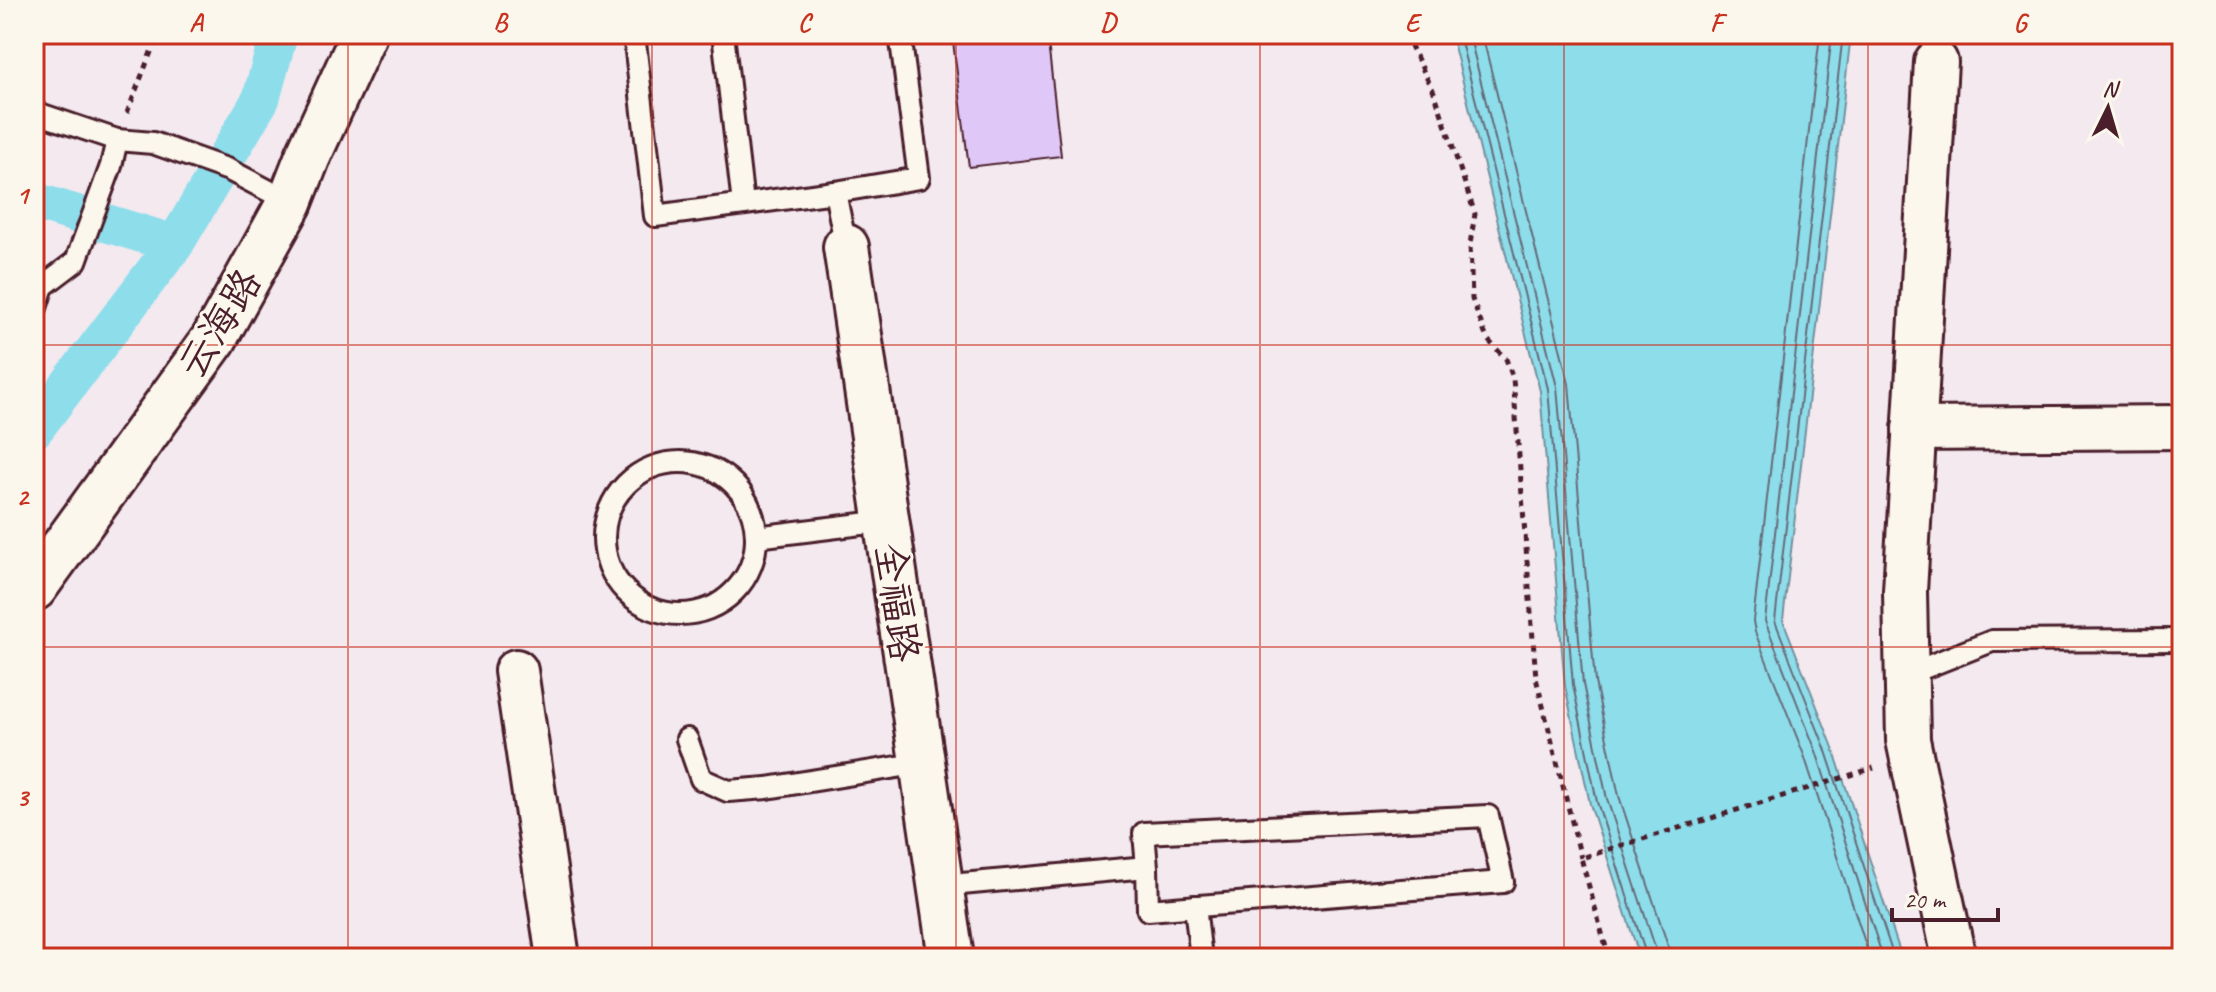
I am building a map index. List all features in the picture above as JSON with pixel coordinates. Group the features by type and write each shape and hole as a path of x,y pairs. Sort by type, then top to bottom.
{"street":[{"name":"云海路","path":"34,588 214,339 290,202 364,34"},
{"path":"1936,62 1905,591 1906,675 1908,740 1954,958"},
{"name":"全福路","path":"846,247 951,958"},
{"path":"1914,429 2182,427"},
{"path":"516,671 558,958"}],"lane":[{"path":"634,34 655,216 919,178 900,34"},
{"path":"723,34 743,204"},
{"path":"34,112 117,140 153,143 229,170 290,202"},
{"path":"34,314 39,285 76,261 111,166 117,140"},
{"path":"835,192 846,247"},
{"path":"681,462 706,466 728,478 745,497 755,520 756,537 757,546 750,571 736,591 715,607 690,614 665,613 641,603 622,587 609,566 604,542 607,517 617,495 635,477 657,465 681,462"},
{"path":"756,537 886,521"},
{"path":"1906,675 1992,641 2182,640"},
{"path":"687,739 701,779 728,791 767,788 922,763"},
{"path":"1488,816 1503,882 1148,910 1147,867 1144,833 1488,816"},
{"path":"940,886 1147,867"},
{"path":"1195,906 1201,958"}],"path":[{"path":"117,140 160,34"},
{"path":"1405,34 1435,94 1475,214 1470,244 1472,299 1487,339 1506,359 1513,378 1536,678 1609,958"},
{"path":"1581,858 1873,767 1879,780"}],"water":[{"path":"1451,34 1851,34 1783,620 1832,745 1902,958 1640,958 1590,804 1565,686 1540,391"}],"building":[{"path":"952,34 1047,34 1061,156 969,167"}],"waterway":[{"path":"175,244 261,99 279,34"},
{"path":"34,201 175,244 34,430"}]}
